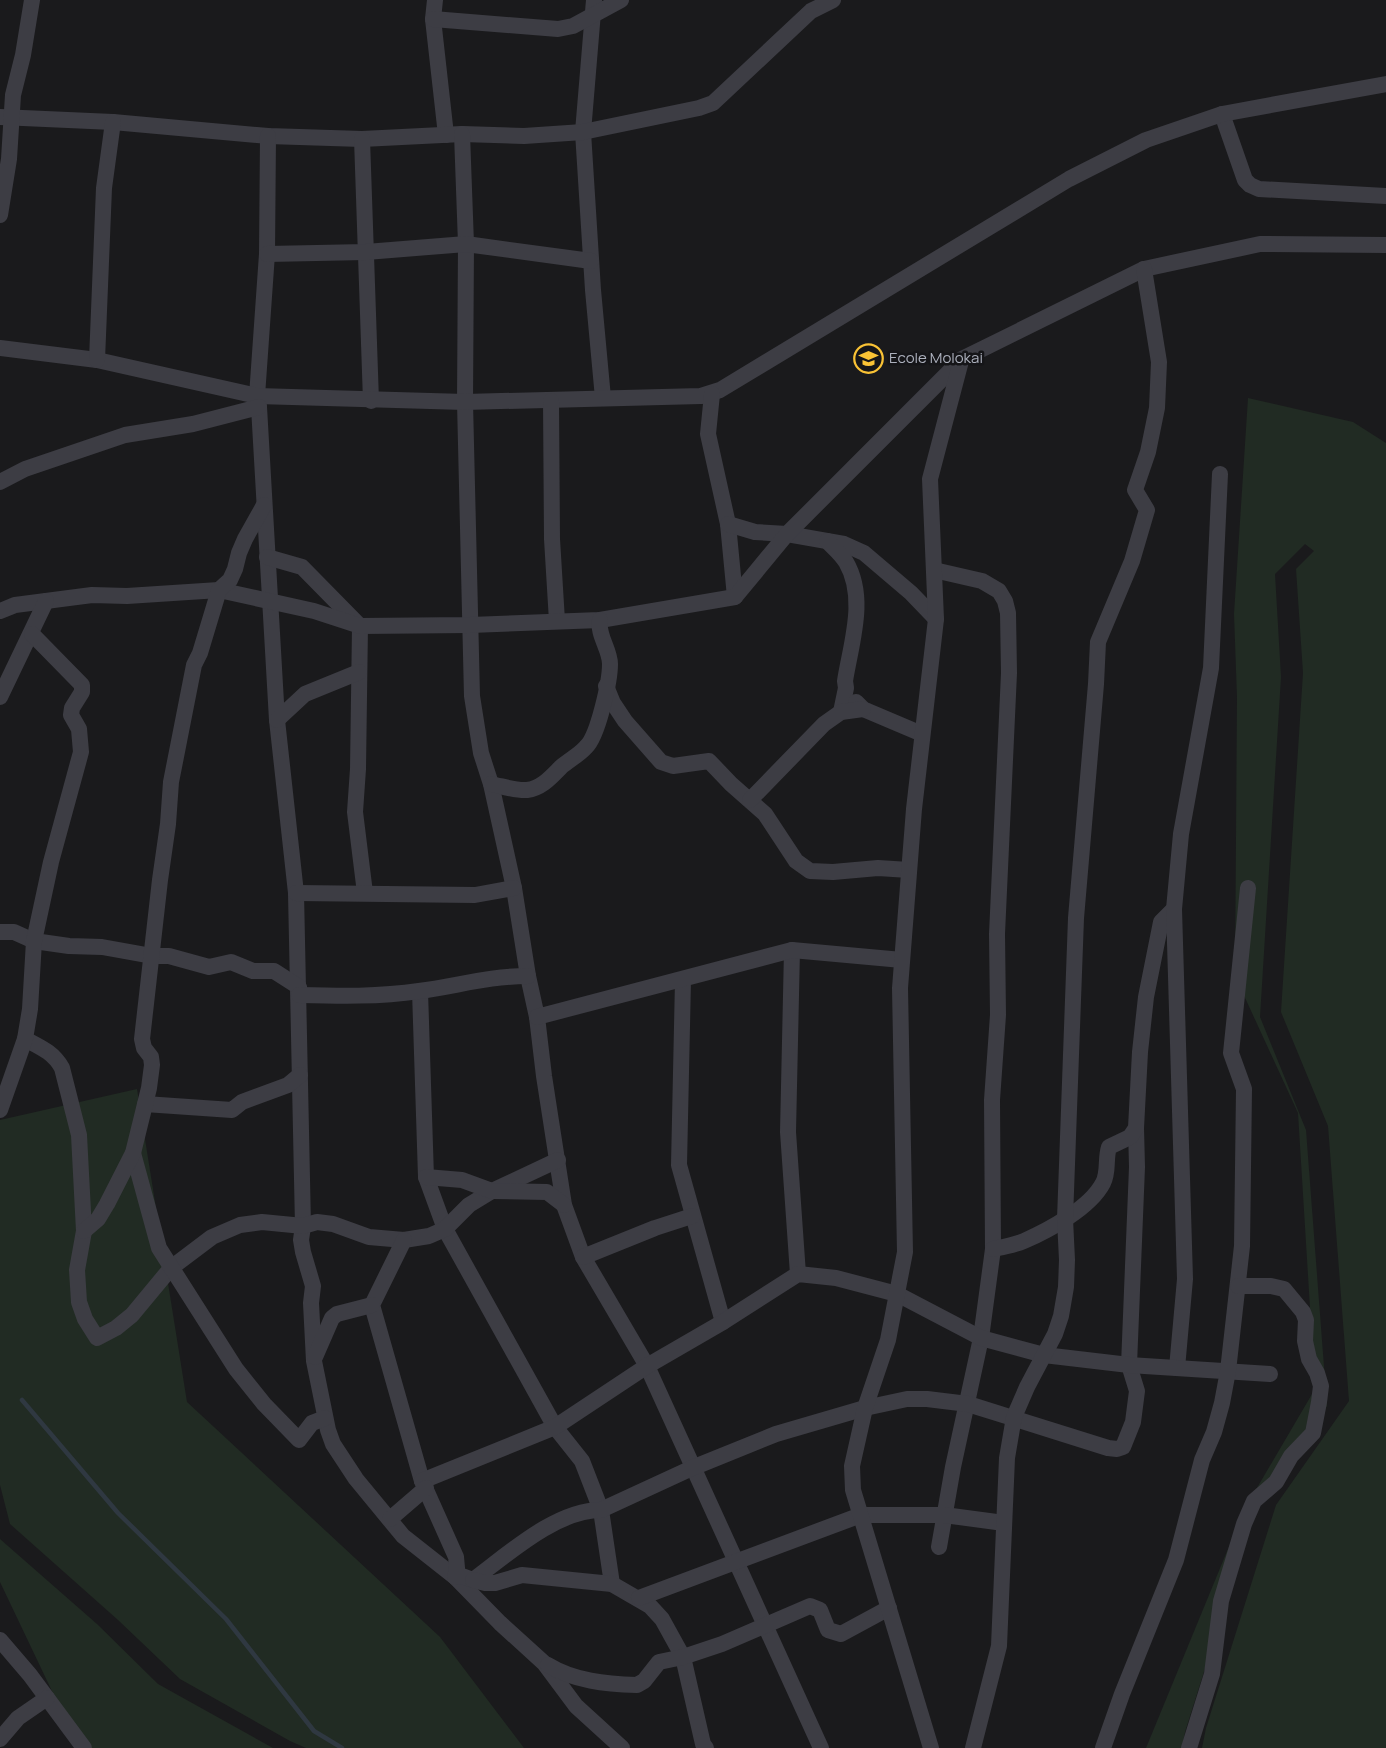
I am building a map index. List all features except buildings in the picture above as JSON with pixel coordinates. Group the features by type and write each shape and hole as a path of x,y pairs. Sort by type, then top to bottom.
{"street":[{"path":"0,215 9,159 6,118 23,55 32,0"},
{"path":"435,0 433,19 454,135 466,244 465,402 472,696 481,753 491,784 514,888 537,1017 564,1205 583,1257 647,1366 821,1748"},
{"path":"433,19 558,29 573,26 593,8 621,0"},
{"path":"6,118 113,122 268,136 362,139 454,135 524,136 583,132 699,108 713,103 811,11 833,0"},
{"path":"593,8 583,132 603,398"},
{"path":"0,348 97,360 258,402 551,401 712,394 1070,179 1146,140 1222,114 1386,84"},
{"path":"1222,114 1242,173 1250,185 1259,189 1386,196"},
{"path":"97,360 104,188 113,122"},
{"path":"268,136 267,254 258,402 278,720 296,893 303,1226 301,1240 313,1286 311,1303 314,1361 326,1418 333,1444 356,1479 403,1536 455,1577 500,1623 544,1663 576,1706 622,1748"},
{"path":"362,139 371,401"},
{"path":"267,254 366,252 466,244 591,261"},
{"path":"0,610 15,605 92,595 128,596 219,590 314,611 360,626 470,625 600,620 735,597 787,534 962,359 1144,269 1260,244 1386,245"},
{"path":"973,1748 999,1646 1006,1458 1014,1417 1027,1386 1055,1334 1066,1287 1065,1219 1076,918 1098,642 1132,561 1147,510 1135,490 1149,452 1157,408 1159,362 1144,269"},
{"path":"931,1748 851,1476 865,1408 882,1361 904,1263 906,1238 900,988 922,734 936,619 930,479 962,359"},
{"path":"712,394 708,434 728,524 735,597"},
{"path":"551,401 552,539 557,621"},
{"path":"0,482 25,470 125,435 193,424 258,402"},
{"path":"1177,1368 1185,1279 1174,909 1181,834 1211,668 1220,474"},
{"path":"84,1231 98,1219 133,1153 145,1104 152,1065 151,1057 144,1048 142,1039 171,782 194,665 200,653 219,590 230,580 242,546 264,504"},
{"path":"728,524 755,532 787,534 844,544 864,553 936,619"},
{"path":"827,541 846,562 855,587 855,620 841,712"},
{"path":"267,557 302,567 360,626 356,812 365,893"},
{"path":"934,570 982,581 999,591 1008,613 1008,718 997,934 998,1015 992,1100 993,1250 981,1338 953,1467 939,1548"},
{"path":"0,697 46,601"},
{"path":"491,784 525,790 540,786 587,747 600,717 610,667 600,620"},
{"path":"0,1110 25,1039 30,1009 34,941 51,862 81,752 79,729 71,715 72,708 82,692 82,685 32,634"},
{"path":"278,720 306,694 359,672"},
{"path":"606,686 613,703 625,721 664,765 709,761 772,823 796,861 810,871 833,872 878,868 909,870"},
{"path":"846,688 863,709 922,734"},
{"path":"750,800 824,724 841,712 863,709"},
{"path":"296,893 476,895 514,888"},
{"path":"1103,1748 1122,1694 1176,1560 1202,1460 1217,1422 1228,1371 1242,1246 1244,1089 1231,1053 1248,888"},
{"path":"473,1580 524,1542 554,1524 588,1510 601,1510 692,1468 776,1434 865,1408 907,1399 968,1404 1108,1448 1123,1447 1133,1422 1137,1391 1129,1365 1140,1052 1146,997 1161,922 1174,909"},
{"path":"0,932 14,932 34,941 69,946 102,947 152,956 169,956 209,967 231,962 247,970 274,971 299,991 363,996 420,991 479,980 528,976"},
{"path":"537,1017 792,950 902,960"},
{"path":"792,950 788,1132 798,1274"},
{"path":"683,980 679,1165 723,1322"},
{"path":"420,991 426,1177 445,1229 555,1426 582,1461 601,1510 612,1584"},
{"path":"25,1039 45,1049 56,1058 62,1068 80,1136 84,1231 77,1270 79,1302 93,1336 97,1338 116,1329 132,1315 171,1268 212,1237 240,1224 262,1222 303,1226 317,1222 333,1224 369,1237 404,1240 429,1236 445,1229 469,1205 492,1191 558,1160"},
{"path":"145,1104 232,1110 248,1100 288,1085 300,1075"},
{"path":"993,1250 1022,1242 1065,1219 1089,1201 1102,1185 1106,1175 1109,1147 1130,1137 1136,1128"},
{"path":"133,1153 156,1241 236,1369 264,1404 300,1440 312,1423 326,1418"},
{"path":"426,1177 462,1180 492,1191 547,1192 564,1205"},
{"path":"583,1257 692,1216"},
{"path":"404,1240 372,1305 424,1484 456,1557 458,1568 455,1577"},
{"path":"390,1519 424,1484 555,1426 647,1366 723,1322 798,1274 836,1278 897,1294 981,1338 1044,1355 1129,1365 1270,1374"},
{"path":"1189,1748 1212,1674 1221,1600 1244,1524 1254,1501 1276,1482 1291,1456 1313,1433 1321,1386 1309,1359 1305,1341 1304,1312 1284,1289 1271,1286 1238,1287"},
{"path":"314,1361 332,1318 337,1314 372,1305"},
{"path":"639,1598 861,1515 945,1515 1004,1524"},
{"path":"455,1577 462,1576 495,1583 522,1575 612,1584 639,1598 662,1619 683,1658 703,1744 706,1748"},
{"path":"544,1663 563,1674 583,1680 637,1685 644,1681 659,1662 683,1658 722,1644 810,1606 820,1610 828,1630 841,1634 889,1608"},
{"path":"0,1640 84,1748"},
{"path":"0,1739 18,1718 47,1698"}],"shaded area":[{"path":"1248,398 1353,422 1386,443 1386,1748 1202,1748 1206,1728 1276,1505 1349,1401 1328,1126 1281,1012 1303,673 1296,569 1314,551 1305,544 1275,574 1281,677 1260,1017 1306,1130 1327,1406 1255,1510 1185,1732 1182,1748 1146,1748 1244,1510 1315,1389 1298,1113 1235,976 1237,697 1234,614"},
{"path":"137,1089 187,1402 440,1637 524,1748 306,1748 180,1679 118,1620 10,1524 0,1485 0,1120"},
{"path":"0,1539 97,1624 158,1684 273,1748 91,1748 70,1729 0,1582"}],"waterway":[{"path":"22,1400 118,1513 226,1619 314,1731 342,1748"}],"place":[{"name":"Ecole Molokai","path":"868,358"}]}
